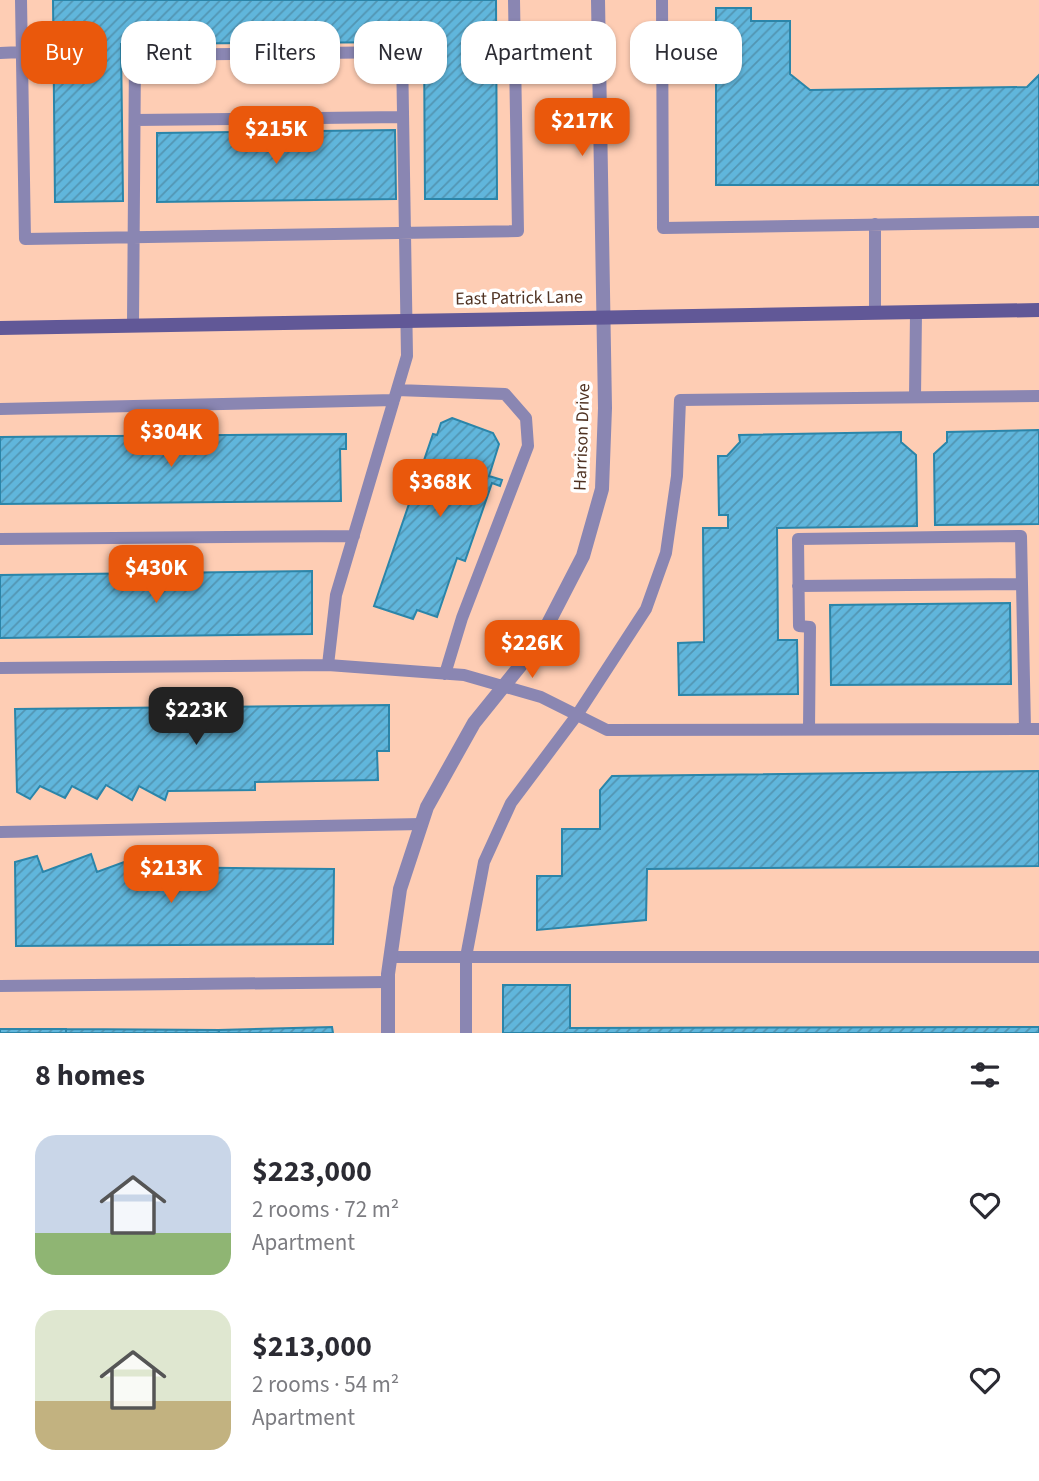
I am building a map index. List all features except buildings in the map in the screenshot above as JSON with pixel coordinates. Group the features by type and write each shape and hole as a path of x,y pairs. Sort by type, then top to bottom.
{"main road":[{"name":"East Patrick Lane","path":"0,328 1039,310"}],"street":[{"name":"Harrison Drive","path":"598,0 598,21"},
{"name":"Harrison Drive","path":"388,1033 390,957 400,889 427,807 474,723 537,645 583,556 602,489 604,408 599,84"}],"lane":[{"path":"21,0 21,21"},
{"path":"514,0 514,21"},
{"path":"662,0 663,228 1039,222"},
{"path":"0,53 21,52"},
{"path":"133,324 135,55 402,52 407,356 336,595 328,666"},
{"path":"23,84 25,239 518,231 515,84"},
{"path":"135,120 403,117"},
{"path":"875,225 875,313"},
{"path":"915,397 916,313"},
{"path":"0,409 396,395 505,394 526,418 528,446 462,618 444,674"},
{"path":"466,1033 466,957 484,862 511,803 577,715 646,609 666,553 677,475 680,400 1039,396"},
{"path":"0,539 354,536"},
{"path":"809,729 810,627 799,626 798,539 1021,536 1025,729"},
{"path":"798,586 1022,584"},
{"path":"0,668 328,666 464,675 541,696 607,730 1039,729"},
{"path":"0,832 422,824"},
{"path":"390,957 1039,957"},
{"path":"0,986 388,982"}],"shaded area":[{"path":"0,0 1039,0 1039,1033 0,1033"}]}
